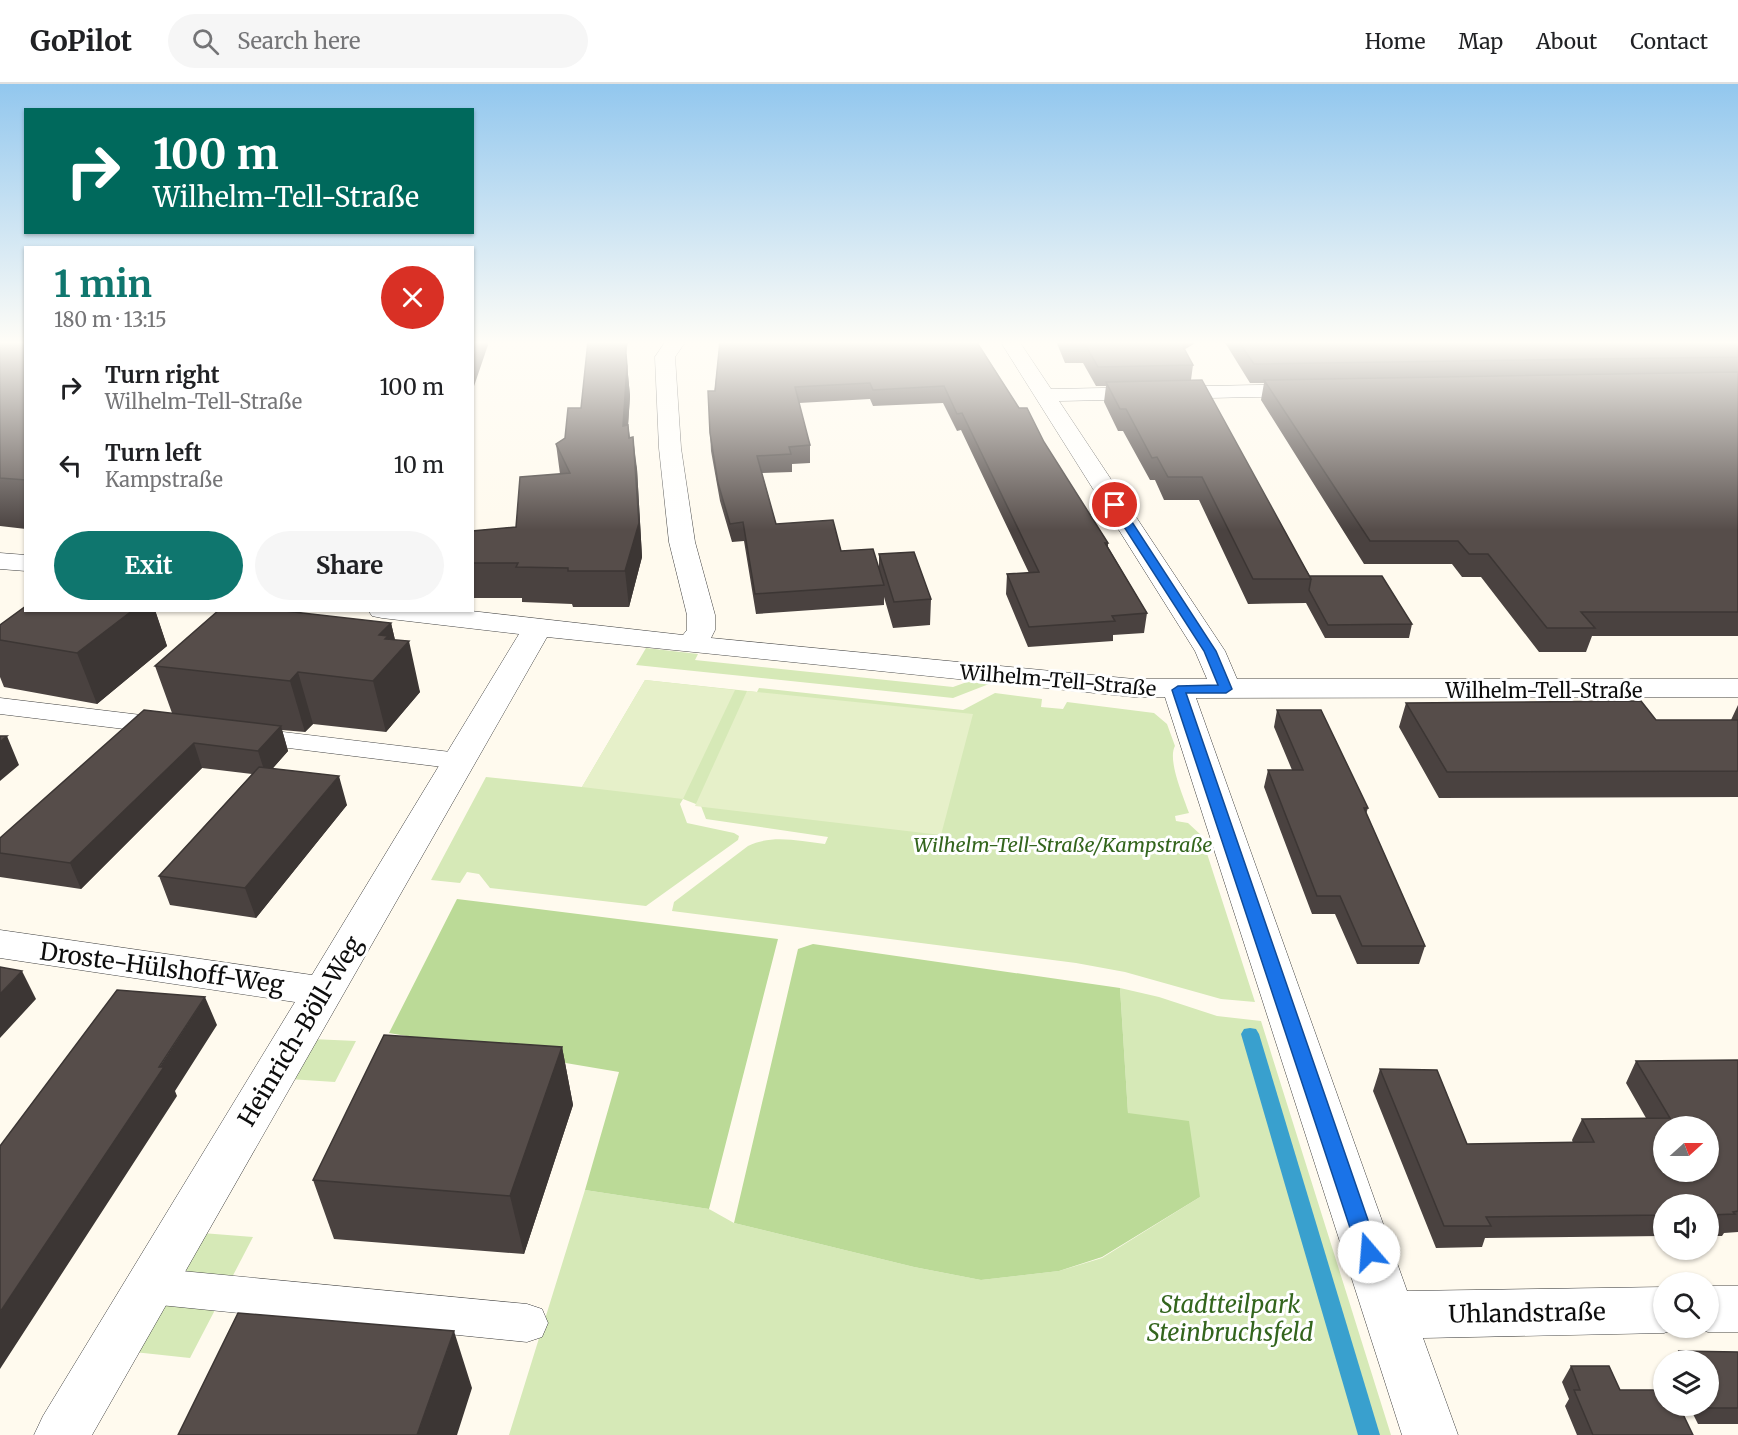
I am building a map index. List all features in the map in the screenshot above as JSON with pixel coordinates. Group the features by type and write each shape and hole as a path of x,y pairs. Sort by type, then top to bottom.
{"street":[{"path":"668,404 670,448 682,543 701,615 701,630 692,645"},
{"path":"1051,404 1210,651 1226,689"},
{"path":"0,561 24,563"},
{"name":"Wilhelm-Tell-Straße","path":"400,612 692,645 1052,681 1178,690 1738,688"},
{"name":"Heinrich-Böll-Weg","path":"62,1435 538,627"},
{"path":"1178,690 1430,1435"},
{"name":"Droste-Hülshoff-Weg","path":"0,944 323,992"},
{"path":"1719,1309 1738,1309"},
{"name":"Uhlandstraße","path":"1390,1315 1653,1310"}],"lane":[{"path":"0,706 188,728"},
{"path":"222,732 459,761"},
{"path":"150,1286 527,1323"}],"green space":[{"path":"646,648 698,654 695,660 953,687 967,682 989,684 953,698 636,665"},
{"name":"Wilhelm-Tell-Straße/Kampstraße","path":"645,680 757,692 759,688 963,710 995,693 1042,699 1041,707 1063,709 1067,702 1154,713 1167,724 1175,746 1173,760 1189,813 1175,816 1176,821 1188,823 1201,835 1255,1002 1221,999 1125,972 1076,963 672,911 674,902 748,846 776,839 825,844 828,837 706,819 701,806 683,799 680,804 687,823 734,833 739,836 738,840 646,906 490,888 479,874 467,872 460,883 431,880 486,777 582,787"},
{"path":"645,680 735,690 683,799 582,787"},
{"path":"747,691 973,714 941,835 695,806"},
{"path":"457,899 778,939 709,1209 585,1190 619,1072 389,1033"},
{"path":"813,944 1120,988 1128,1113 1189,1121 1200,1197 1102,1257 1059,1271 981,1280 914,1267 734,1223 798,949"},
{"name":"Stadtteilpark Steinbruchsfeld","path":"1120,988 1159,997 1217,1016 1261,1021 1391,1435 509,1435 585,1190 709,1209 734,1223 914,1267 981,1280 1059,1271 1102,1258 1200,1197 1128,1113"},
{"path":"312,1039 356,1041 335,1082 289,1079"},
{"path":"202,1233 253,1237 190,1358 134,1352"}],"building":[{"path":"0,404 24,404 24,480 0,478"},
{"path":"581,404 624,404 623,426 628,425 629,438 633,437 639,523 625,571 568,571 568,568 516,567 518,563 474,563 474,531 516,527 520,477 570,473 556,444 565,438 568,408 581,408"},
{"path":"709,404 799,404 810,445 789,447 791,454 757,456 776,524 833,520 841,551 873,549 884,585 755,594 743,522 730,524 718,483 710,433"},
{"path":"952,404 1016,404 1019,408 1027,408 1044,442 1108,543 1105,543 1147,613 1112,616 1115,621 1029,627 1007,574 1039,572 962,413 957,414"},
{"path":"1117,404 1215,404 1311,579 1253,579 1202,477 1168,477 1157,457 1152,458 1126,409 1120,409"},
{"path":"1280,404 1738,404 1738,612 1581,612 1595,628 1547,628 1488,554 1469,554 1458,541 1370,541"},
{"path":"914,552 931,599 894,602 879,554"},
{"path":"1310,576 1382,576 1412,624 1328,625 1309,590"},
{"path":"24,607 24,612 130,612 77,653 0,640 0,625"},
{"path":"217,612 294,612 391,623 379,635 388,636 385,639 409,641 373,681 298,672 290,681 155,666"},
{"path":"1641,701 1656,720 1738,720 1738,771 1447,772 1406,703"},
{"path":"144,710 281,726 258,751 194,743 70,863 0,853 0,838"},
{"path":"1277,710 1321,710 1368,808 1364,808 1425,946 1362,946 1340,896 1317,896 1268,770 1303,770"},
{"path":"259,767 339,776 245,888 159,876"},
{"path":"0,967 22,971 0,994"},
{"path":"117,990 205,997 159,1067 164,1067 0,1312 0,1146"},
{"path":"384,1035 562,1047 510,1196 313,1180"},
{"path":"1738,1060 1738,1211 1733,1212 1735,1214 1719,1215 1719,1194 1653,1194 1653,1215 1486,1217 1491,1226 1444,1226 1380,1069 1437,1070 1467,1144 1594,1142 1582,1119 1653,1118 1653,1182 1719,1182 1719,1116 1669,1116 1636,1061"},
{"path":"238,1313 454,1331 417,1435 178,1435"},
{"path":"1719,1352 1738,1352 1738,1408 1719,1408"},
{"path":"1571,1366 1609,1366 1620,1390 1653,1390 1653,1416 1684,1416 1693,1435 1593,1435 1574,1390 1580,1390"}],"waterway":[{"path":"1250,1034 1369,1435"}],"route":[{"path":"1115,505 1210,651 1226,689 1178,690 1369,1252"}]}
